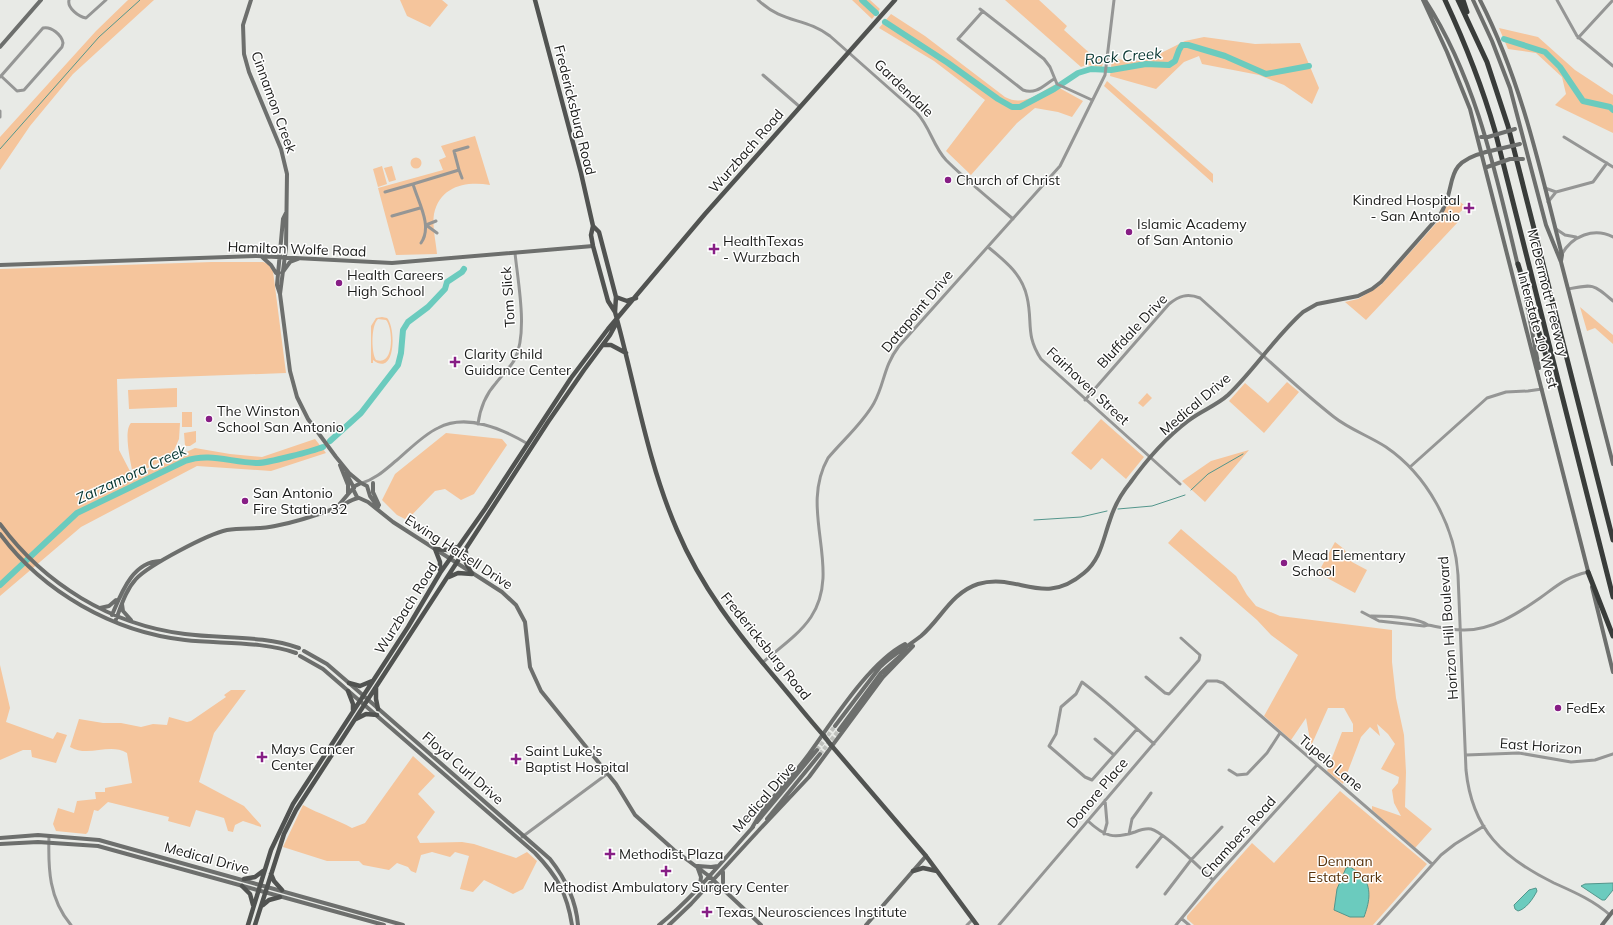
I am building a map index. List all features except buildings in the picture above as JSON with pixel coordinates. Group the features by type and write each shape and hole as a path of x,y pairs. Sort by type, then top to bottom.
{"highway":[{"name":"McDermott Freeway","path":"1444,0 1462,37 1487,104 1613,597"},
{"name":"McDermott Freeway","path":"1458,0 1494,80 1508,126 1613,540"},
{"path":"1463,0 1471,27"},
{"path":"1518,264 1547,359 1556,371"},
{"path":"1588,572 1613,636"}],"main road":[{"name":"Fredericksburg Road","path":"535,0 593,226 591,235 593,246 608,301 615,312"},
{"name":"Wurzbach Road","path":"248,925 264,870 285,816 352,712 364,696 440,573 575,373 605,333 617,321 705,214 895,0"},
{"name":"Fredericksburg Road","path":"593,226 599,232 616,297 615,312 617,321 661,488 687,553 717,606 762,663 926,856 975,923"},
{"path":"593,246 604,252"},
{"path":"616,297 627,301 636,298"},
{"name":"Wurzbach Road","path":"256,925 271,872 290,821 532,447 584,370 610,336 617,321"},
{"path":"603,345 611,345 626,353"},
{"path":"440,573 440,562 435,549 450,550 460,545"},
{"path":"447,578 458,573 472,574 465,558 467,547"},
{"path":"349,683 360,686 373,680"},
{"path":"377,685 375,694 378,709"},
{"path":"348,691 354,704 352,712"},
{"path":"355,719 366,714 377,715"},
{"path":"913,871 923,868 937,871"},
{"path":"244,880 255,877 264,870"},
{"path":"271,872 274,881 282,890"},
{"path":"242,886 250,895 253,907"},
{"path":"262,906 269,900 280,897"}],"street":[{"path":"0,47 41,0"},
{"path":"69,0 70,8 82,18 86,18 106,0"},
{"name":"Cinnamon Creek","path":"251,0 243,25 244,54 249,72 284,158 287,183 286,213 288,219 284,257"},
{"name":"Gardendale","path":"758,0 778,15 824,31 849,52 924,120 935,144 947,160 1013,219"},
{"name":"Datapoint Drive","path":"762,663 805,625 814,612 822,594 823,572 816,493 823,467 828,458 873,404 891,356 1057,170 1105,75 1114,0"},
{"path":"1410,467 1486,398 1506,392 1542,389 1535,343 1518,264 1480,120 1471,93 1449,39 1424,0"},
{"name":"Interstate 10 West","path":"1424,0 1457,75 1470,109 1613,672"},
{"path":"1473,0 1503,68 1519,119 1546,225 1561,262 1613,464"},
{"path":"1480,0 1501,46 1520,96 1562,255"},
{"path":"1558,0 1578,38 1613,66"},
{"path":"1578,38 1613,0"},
{"path":"1054,79 1038,90 1030,92 1023,90 958,39 982,10 1044,59 1050,67 1057,84 1092,100"},
{"path":"45,28 51,29 62,37 63,46 22,91 18,91 0,77 45,28"},
{"path":"763,75 800,107"},
{"path":"0,111 0,116"},
{"path":"1475,130 1481,137 1488,137 1515,129 1519,119"},
{"path":"1564,137 1613,167"},
{"name":"Medical Drive","path":"839,730 881,673 913,646 952,600 974,586 986,582 1004,581 1036,589 1050,589 1070,583 1085,572 1098,555 1110,519 1122,495 1133,478 1176,430 1229,394 1294,321 1309,308 1326,301 1358,296 1372,289 1381,282 1440,215 1446,203 1452,176 1457,167 1465,159 1481,153 1525,143"},
{"path":"462,178 454,151 468,147"},
{"path":"1486,174 1487,167 1510,159 1523,159 1531,167"},
{"path":"1548,202 1556,192 1593,182 1607,163"},
{"path":"385,192 459,170"},
{"path":"413,184 426,225 426,236 421,243"},
{"path":"1544,187 1556,192"},
{"path":"392,216 420,208"},
{"name":"Cinnamon Creek","path":"279,256 283,219 286,213"},
{"path":"426,225 436,221"},
{"path":"426,225 437,233"},
{"path":"1555,228 1565,235 1576,238"},
{"path":"1561,262 1562,255 1568,244 1576,238 1600,232 1613,237"},
{"name":"Hamilton Wolfe Road","path":"0,265 261,256 397,263 593,246"},
{"name":"Fairhaven Street","path":"988,247 1011,267 1022,283 1028,303 1030,335 1037,353 1045,364 1180,484"},
{"name":"Tom Slick","path":"478,424 485,401 493,386 515,358 520,344 522,322 515,253"},
{"path":"261,256 272,265 277,275"},
{"name":"Ewing Halsell Drive","path":"279,256 277,285 280,294 291,378 297,397 308,420 340,462 349,477 354,493 359,498 368,502 384,515 450,560 502,592 516,605 526,626 530,667 540,689 607,774 641,821 674,850 714,880 761,925"},
{"name":"Ewing Halsell Drive","path":"280,294 284,257"},
{"path":"282,273 290,262 301,258"},
{"path":"1568,289 1591,285 1599,289 1613,301"},
{"name":"Horizon Hill Boulevard","path":"1181,296 1191,295 1200,298 1334,417 1387,448 1410,467 1433,499 1448,531 1457,566 1466,755 1469,789 1476,811 1484,826 1499,847 1518,863 1587,898 1611,913"},
{"name":"Bluffdale Drive","path":"1085,400 1170,304 1181,296"},
{"path":"336,508 356,484 377,476 436,428 454,423 478,424 505,432 532,447"},
{"name":"Ewing Halsell Drive","path":"336,457 349,473 367,486 368,491 384,515"},
{"path":"340,462 348,485 347,496"},
{"path":"110,620 115,615 136,579 160,561 222,531 237,529 262,529 336,508 365,496 377,476"},
{"path":"373,483 373,492 380,509"},
{"path":"0,524 35,564 59,585 115,615 160,630 284,643 299,648"},
{"path":"0,534 36,573 62,593 110,620 159,636 282,649 296,654"},
{"path":"115,622 119,597 129,579 152,561 160,561"},
{"path":"36,573 40,568"},
{"path":"1362,612 1379,621 1473,630 1492,626 1539,598 1562,580 1588,572"},
{"path":"100,608 109,606 119,597"},
{"path":"122,602 124,611 131,621"},
{"path":"1370,616 1391,617 1424,622 1428,625"},
{"path":"1391,617 1391,622"},
{"path":"212,636 212,642"},
{"path":"752,828 764,809 805,759 878,664 896,649 920,637"},
{"name":"Medical Drive","path":"835,726 880,667 888,659 920,637"},
{"path":"1146,677 1165,693 1168,694 1172,692 1199,660 1200,655 1181,638"},
{"path":"282,649 284,643"},
{"path":"759,830 809,778 883,677 913,646"},
{"name":"Floyd Curl Drive","path":"304,651 327,664 524,836 556,866 569,889 578,914 578,925"},
{"name":"Floyd Curl Drive","path":"300,656 323,669 519,839 550,870 564,891 572,925"},
{"name":"Tupelo Lane","path":"1215,681 1223,683 1280,734 1432,864"},
{"name":"Donore Place","path":"999,925 1206,682 1215,681"},
{"path":"1137,729 1095,777 1090,780 1049,746 1056,734 1061,709 1065,702 1076,694 1082,682 1137,729 1154,744"},
{"path":"1229,770 1237,775 1247,774 1267,753 1280,734"},
{"path":"1095,739 1114,755"},
{"name":"Medical Drive","path":"659,925 674,913 709,876 819,752 759,830 706,889 669,925"},
{"name":"East Horizon","path":"1466,755 1519,753 1571,762 1594,760 1613,754"},
{"name":"Chambers Road","path":"1176,925 1213,880 1316,765"},
{"path":"519,839 607,774"},
{"path":"1129,834 1132,819 1151,793"},
{"path":"1104,834 1107,823 1105,800"},
{"path":"1088,821 1104,834 1114,836 1150,829 1162,836 1213,880"},
{"path":"1378,925 1448,848 1484,826"},
{"path":"1165,894 1191,860 1222,827"},
{"path":"49,836 49,871 52,892 60,910 71,925"},
{"name":"Medical Drive","path":"0,838 49,836 79,837 111,843 403,925"},
{"path":"1136,867 1162,836"},
{"name":"Medical Drive","path":"0,844 49,842 78,844 110,849 384,925"},
{"path":"866,925 926,856"},
{"path":"700,885 701,877 697,866 711,868 719,865"},
{"path":"550,870 556,866"},
{"path":"706,889 714,887 723,889 722,877 724,869"},
{"path":"1602,925 1611,913"},
{"path":"1182,919 1189,925"},
{"path":"967,925 975,923"}],"green space":[{"path":"128,0 154,0 73,74 30,126 0,170 0,137 96,31"},
{"path":"400,0 442,0 448,5 430,27 407,16"},
{"path":"852,0 870,0 880,9 872,19"},
{"path":"1005,0 1039,0 1067,26 1064,30 1095,58 1104,59 1102,67 1087,65 1081,67"},
{"path":"891,14 925,36 1005,97 1018,101 1024,100 1054,85 1083,101 1072,117 1058,112 1035,108 1017,123 971,175 946,151 985,100 934,61 879,28"},
{"path":"1499,28 1538,37 1575,70 1613,95 1613,133 1555,105 1566,94 1562,77 1536,53 1508,49"},
{"path":"1204,37 1255,44 1300,43 1319,88 1312,104 1284,85 1259,75 1202,64 1199,56 1184,62 1156,89 1110,76 1112,59 1141,61 1185,41"},
{"path":"1107,81 1213,174 1213,183 1104,86"},
{"path":"475,136 490,185 463,185 448,191 442,197 434,214 437,254 396,255 378,188 443,170 439,160 446,157 441,146"},
{"path":"414,158 418,158 420,159 420,167 414,168 411,165 411,161"},
{"path":"382,166 387,184 378,187 373,169"},
{"path":"392,166 396,180 389,182 384,168"},
{"path":"1450,199 1458,200 1466,207 1453,218 1458,222 1366,320 1345,302 1358,299 1381,285 1440,219"},
{"path":"212,262 263,262 268,264 273,271 286,373 117,379 119,450 133,477 195,448 230,454 262,457 315,439 326,453 271,471 197,466 81,527 0,596 0,269"},
{"path":"1580,307 1613,335 1613,344 1595,328 1587,331"},
{"path":"376,318 387,318 390,323 393,340 390,357 386,362 381,364 373,360 373,363 371,363 371,326","holes":["378,319 386,320 390,330 391,345 387,358 382,361 376,360 373,351 374,327"]},
{"path":"1287,382 1299,392 1264,433 1229,401 1245,383 1268,403"},
{"path":"177,388 177,407 129,409 128,390"},
{"path":"1147,393 1152,398 1143,407 1138,403"},
{"path":"182,412 192,412 192,427 182,427"},
{"path":"1101,419 1144,457 1126,479 1102,458 1091,470 1071,453"},
{"path":"131,423 180,423 179,439 171,457 133,475 129,456 128,440 129,427"},
{"path":"196,431 196,442 190,446 185,446 184,433"},
{"path":"446,433 502,439 507,445 474,494 461,500 445,489 435,491 407,520 397,515 382,500 395,474"},
{"path":"1249,450 1205,502 1182,481 1211,461"},
{"path":"1181,529 1236,576 1247,595 1256,606 1280,616 1392,630 1392,662 1396,698 1404,735 1406,772 1405,807 1432,829 1415,848 1372,810 1372,806 1401,816 1394,803 1392,790 1398,783 1399,777 1381,769 1395,744 1388,734 1377,724 1380,736 1370,727 1361,737 1343,784 1327,771 1342,732 1353,732 1353,724 1344,708 1328,708 1311,746 1306,718 1291,740 1264,716 1298,655 1271,635 1257,620 1168,543"},
{"path":"1335,542 1344,549 1352,562 1367,570 1355,593 1318,573"},
{"path":"0,665 10,708 6,722 53,739 57,732 67,735 56,763 32,757 31,750 23,750 0,760"},
{"path":"231,690 246,690 214,733 199,782 244,806 261,825 261,827 243,821 235,825 233,832 228,831 224,818 196,810 190,827 168,821 169,817 108,802 98,811 94,810 88,832 86,834 56,831 53,824 58,808 74,813 77,801 96,799 95,792 105,792 105,788 132,783 127,753 113,749 84,751 70,747 79,719 103,723 121,723 141,727 153,724 167,725 169,717 187,722 191,721 226,697 224,695"},
{"path":"413,756 435,776 418,794 435,812 417,837 420,843 462,842 474,844 516,858 527,852 537,861 523,889 513,894 484,880 473,892 460,889 469,856 455,852 450,857 432,852 421,855 416,873 411,871 408,867 397,863 389,870 363,865 359,861 327,861 283,847 303,805 352,828 365,823"},
{"name":"Denman Estate Park","path":"1340,791 1427,864 1373,925 1194,925 1187,919 1187,916 1252,843 1274,863"}],"water":[{"path":"1350,867 1358,872 1360,877 1364,877 1367,882 1369,897 1364,917 1350,917 1334,910 1337,889 1346,868"},
{"path":"1613,883 1613,890 1605,900 1602,900 1581,886 1585,884"},
{"path":"1536,888 1537,891 1526,906 1518,911 1515,909 1514,905 1529,890"}],"waterway":[{"path":"0,149 99,37 140,0"},
{"name":"Rock Creek","path":"862,0 876,13"},
{"name":"Rock Creek","path":"885,22 1012,107 1020,107 1054,89 1078,73 1091,69 1111,70 1146,64 1169,65 1175,61 1182,45 1188,45 1225,56 1266,74 1309,66"},
{"name":"Rock Creek","path":"1504,39 1545,52 1560,67 1583,101 1610,107 1613,110"},
{"name":"Zarzamora Creek","path":"330,441 361,413 398,365 401,353 403,330 408,322 428,307 445,289 447,282 464,269"},
{"name":"Zarzamora Creek","path":"0,585 77,513 185,461 212,458 258,463 323,447"},
{"path":"1191,490 1208,474 1243,454"},
{"path":"1118,509 1152,506 1185,495"},
{"path":"1034,520 1081,517 1107,511"}],"tunnel":[{"path":"817,750 835,726"},
{"path":"820,754 839,730"}],"place":[{"name":"Church of Christ","path":"948,180"},
{"name":"Kindred Hospital - San Antonio","path":"1469,208"},
{"name":"Islamic Academy of San Antonio","path":"1129,232"},
{"name":"HealthTexas - Wurzbach","path":"714,249"},
{"name":"Health Careers High School","path":"339,283"},
{"name":"Clarity Child Guidance Center","path":"455,362"},
{"name":"The Winston School San Antonio","path":"209,419"},
{"name":"San Antonio Fire Station 32","path":"245,501"},
{"name":"Mead Elementary School","path":"1284,563"},
{"name":"FedEx","path":"1558,708"},
{"name":"Mays Cancer Center","path":"262,757"},
{"name":"Saint Luke's Baptist Hospital","path":"516,759"},
{"name":"Methodist Plaza","path":"610,854"},
{"name":"Methodist Ambulatory Surgery Center","path":"666,871"},
{"name":"Texas Neurosciences Institute","path":"707,912"}]}
